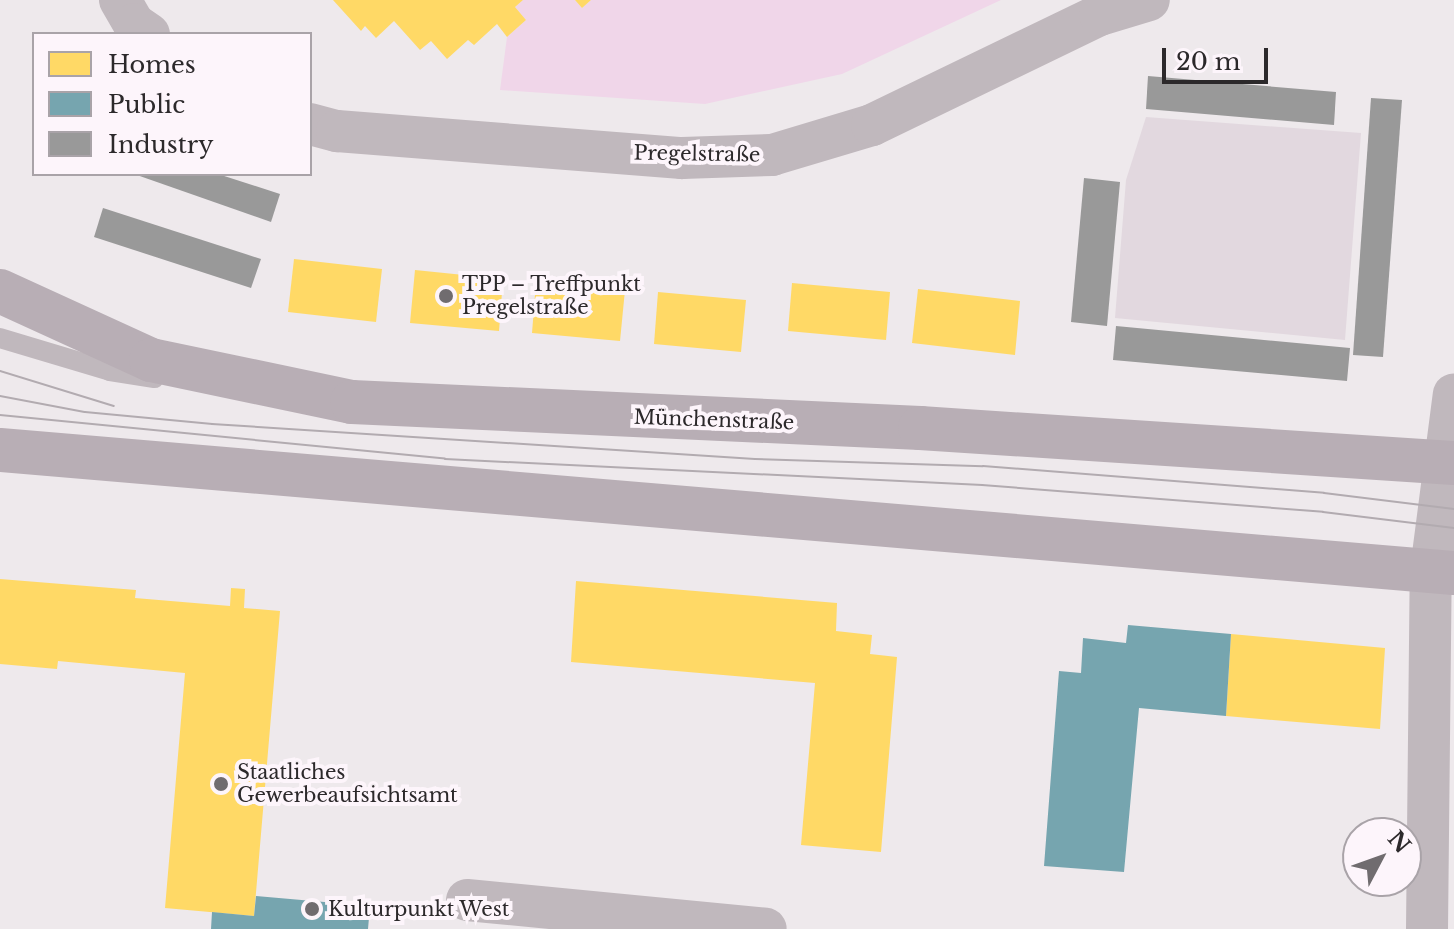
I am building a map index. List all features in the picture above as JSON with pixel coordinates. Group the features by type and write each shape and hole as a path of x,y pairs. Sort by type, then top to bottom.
{"main road":[{"name":"Münchenstraße","path":"0,291 151,360 352,402 920,428 1451,463"},
{"path":"0,450 1442,572"}],"street":[{"path":"120,0 134,24 146,32"},
{"name":"Pregelstraße","path":"312,125 337,131 682,158 772,155 872,125 1100,15 1149,0"},
{"path":"1427,929 1442,572 1454,394"},
{"path":"1432,829 1454,742"},
{"path":"467,900 766,929"}],"lane":[{"path":"0,338 110,371 352,402"}],"shaded area":[{"path":"523,0 575,0 582,8 591,0 1001,0 842,74 705,104 500,90 507,37 526,20 515,7"},
{"path":"1146,117 1361,133 1345,340 1115,318 1126,180"}],"building: Homes":[{"path":"333,0 523,0 515,7 526,20 507,37 497,24 474,45 468,40 447,59 431,41 420,50 394,21 376,38 365,26 361,31"},
{"path":"575,0 591,0 582,8"},
{"path":"294,259 382,269 376,322 288,312"},
{"path":"415,270 503,279 499,331 410,323"},
{"path":"536,282 625,290 620,341 532,333"},
{"path":"792,283 890,292 886,340 788,331"},
{"path":"918,289 1020,301 1015,355 912,343"},
{"path":"658,292 746,300 741,352 654,344"},
{"name":"Staatliches Gewerbeaufsichtsamt","path":"0,579 136,590 135,598 230,606 231,588 245,589 244,608 280,611 254,916 165,908 185,673 58,661 57,669 0,664"},
{"path":"576,581 837,603 836,631 872,635 870,654 897,657 881,852 801,845 815,683 571,662"},
{"path":"1231,634 1385,648 1380,729 1226,716"}],"building: Public":[{"path":"1128,625 1231,634 1226,716 1139,708 1124,872 1044,866 1059,671 1081,673 1083,638 1126,643"},
{"name":"Kulturpunkt West","path":"256,896 370,906 368,929 211,929 212,912 254,916"}],"building: Industry":[{"path":"1148,76 1336,92 1334,125 1146,109"},
{"path":"1371,98 1402,100 1383,357 1353,355"},
{"path":"140,176 224,176 280,194 271,222"},
{"path":"1084,178 1120,182 1107,326 1071,322"},
{"path":"103,208 261,259 251,288 94,237"},
{"path":"1116,326 1350,348 1347,381 1113,360"}],"tram line":[{"path":"0,371 114,406"},
{"path":"0,396 85,412 212,424 755,459 983,466 1324,493 1454,509"},
{"path":"0,415 445,459 982,485 1323,512 1454,528"}],"place":[{"name":"TPP – Treffpunkt Pregelstraße","path":"446,296"},
{"name":"Staatliches Gewerbeaufsichtsamt","path":"221,784"},
{"name":"Kulturpunkt West","path":"312,909"}]}
